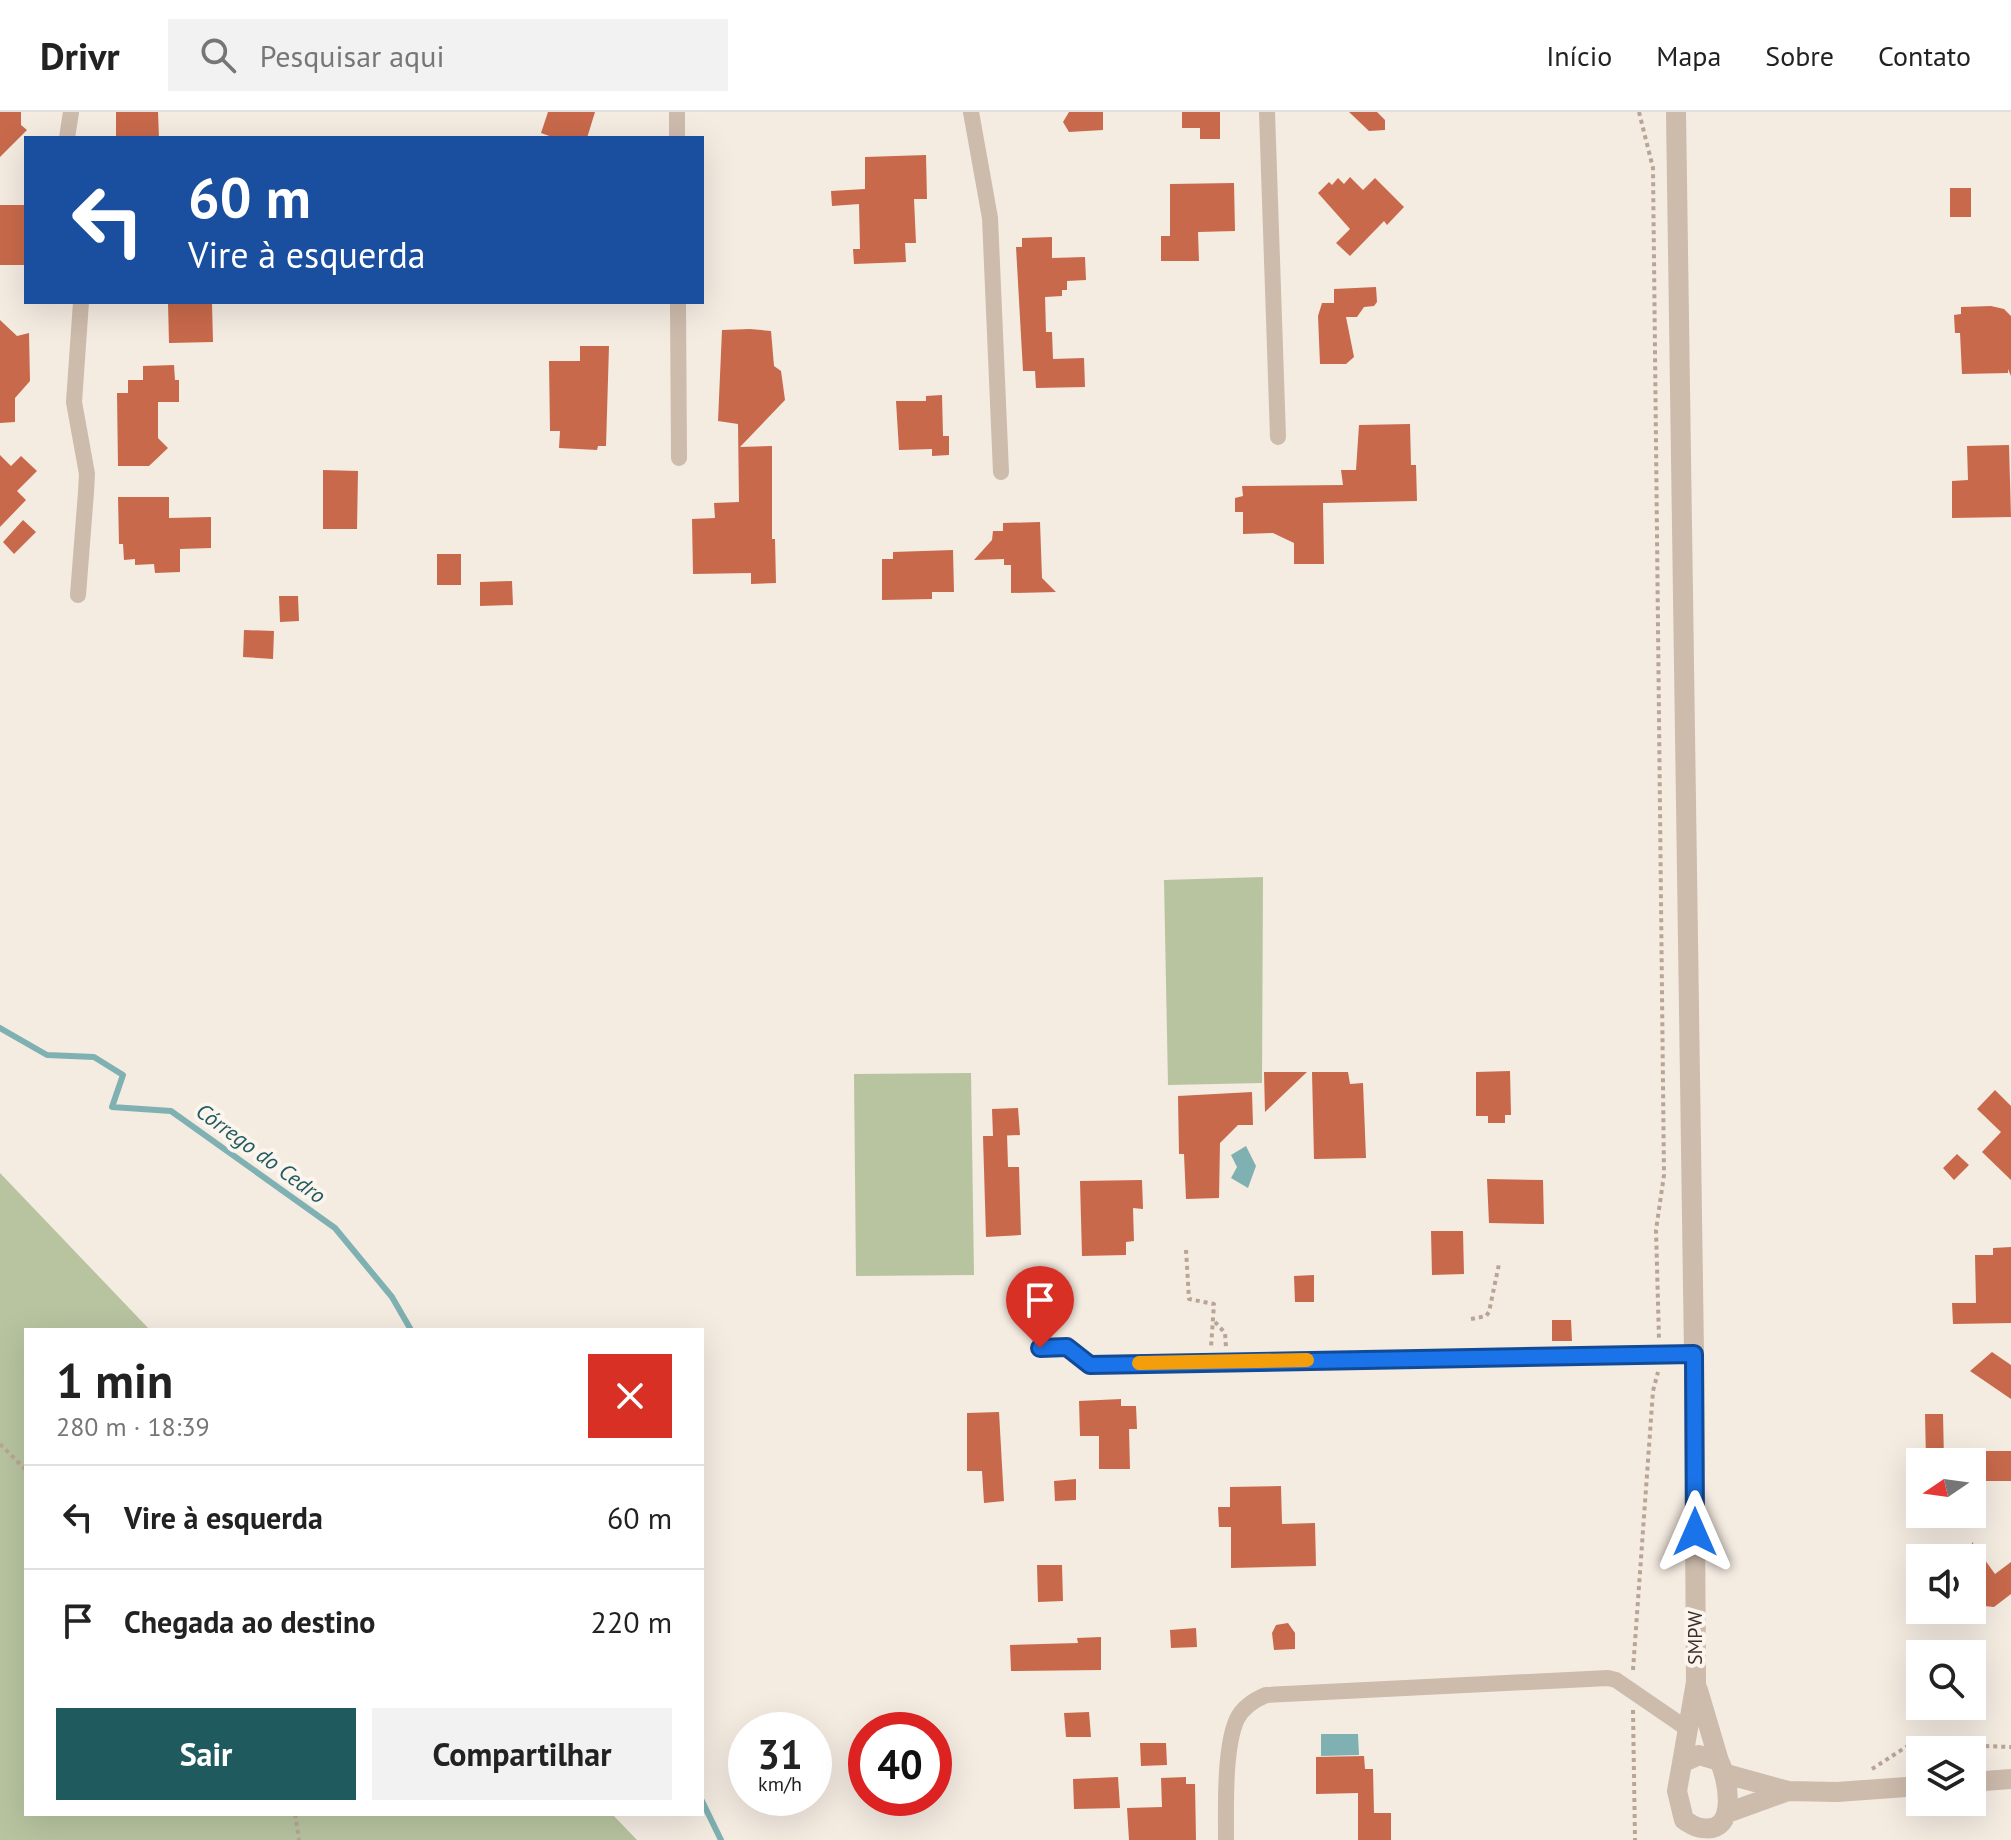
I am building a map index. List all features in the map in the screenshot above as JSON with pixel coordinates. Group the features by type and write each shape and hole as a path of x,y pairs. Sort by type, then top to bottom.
{"street":[{"path":"67,136 71,112"},
{"path":"677,112 677,136"},
{"path":"971,112 990,218 1001,472"},
{"path":"1267,112 1278,437"},
{"name":"SMPW","path":"1676,112 1696,1682 1677,1791 1686,1830"},
{"path":"78,595 87,483 74,402 81,304"},
{"path":"678,304 679,458"},
{"path":"1040,1348 1067,1347 1090,1365 1694,1354"},
{"path":"1226,1840 1227,1783 1236,1720 1253,1701 1266,1695 1608,1678 1689,1730"},
{"name":"SMPW","path":"1696,1682 1722,1767 1719,1826"},
{"path":"1682,1763 1699,1755 1722,1767 1788,1791 1837,1792 1906,1787"},
{"path":"1986,1781 2011,1779"},
{"path":"1686,1830 1719,1826 1788,1791"}],"path":[{"path":"1635,1840 1632,1692 1653,1391 1658,1381 1656,1230 1664,1175 1653,168 1639,112"},
{"path":"1186,1250 1189,1299 1214,1304 1215,1322 1211,1333 1218,1362"},
{"path":"1471,1319 1486,1316 1489,1312 1499,1264"},
{"path":"1215,1322 1225,1333 1218,1362"},
{"path":"0,1444 24,1468"},
{"path":"1871,1770 1906,1747 1927,1744 2011,1747"},
{"path":"295,1816 299,1840"}],"green space":[{"path":"1263,877 1262,1083 1168,1085 1164,880"},
{"path":"971,1073 974,1275 856,1276 854,1074"},
{"path":"0,1173 148,1328 24,1328 24,1816 614,1816 637,1840 0,1840"}],"water":[{"path":"1246,1146 1256,1166 1248,1188 1231,1178 1237,1167 1231,1155"},
{"path":"1321,1734 1358,1734 1359,1755 1321,1756"}],"building":[{"path":"0,112 21,112 21,125 27,130 0,157"},
{"path":"116,112 158,112 159,136 116,136"},
{"path":"548,112 595,112 588,136 549,136 541,133"},
{"path":"1069,112 1103,112 1103,130 1069,132 1063,122"},
{"path":"1182,112 1220,112 1220,139 1200,139 1200,128 1182,128"},
{"path":"1349,112 1377,112 1385,120 1385,130 1369,131"},
{"path":"926,155 927,199 914,199 916,243 905,243 906,262 854,264 853,249 860,249 859,204 832,206 831,191 865,189 865,157"},
{"path":"1350,177 1363,190 1375,178 1404,207 1387,225 1384,221 1350,256 1336,243 1350,229 1318,193 1329,182 1332,185 1338,178 1344,184"},
{"path":"1234,183 1235,231 1198,232 1199,261 1161,261 1161,236 1170,236 1170,184"},
{"path":"1950,188 1971,188 1971,217 1950,217"},
{"path":"0,205 24,205 24,265 0,265"},
{"path":"1052,237 1052,258 1085,257 1086,280 1067,281 1067,290 1062,290 1062,296 1045,297 1046,332 1052,332 1053,359 1084,358 1085,387 1036,388 1035,371 1023,371 1016,247 1022,247 1022,238"},
{"path":"1376,287 1377,302 1374,306 1364,307 1357,317 1346,317 1354,357 1346,364 1320,364 1318,316 1322,303 1334,303 1334,289"},
{"path":"168,304 212,304 213,342 169,343"},
{"path":"1961,307 2004,309 2011,316 2011,376 2008,369 2008,373 1962,374 1960,333 1955,333 1954,315 1961,314"},
{"path":"0,320 17,336 29,333 30,381 15,398 15,422 0,423"},
{"path":"722,330 771,331 774,366 781,371 785,400 740,447 772,446 772,539 775,539 776,583 751,584 751,573 693,574 692,519 715,518 714,503 739,502 738,424 718,421"},
{"path":"580,346 609,346 606,446 598,446 597,450 559,448 560,431 550,431 549,361 580,361"},
{"path":"174,365 175,380 179,380 179,402 158,402 158,438 168,448 149,466 118,466 117,393 128,393 128,380 143,380 143,366"},
{"path":"942,395 943,436 949,436 949,455 932,456 932,449 899,450 896,401 926,401 926,396"},
{"path":"1410,424 1411,465 1416,465 1417,501 1323,503 1324,564 1294,564 1294,543 1273,533 1243,534 1243,512 1235,512 1235,498 1243,496 1242,486 1343,485 1341,470 1356,470 1359,425"},
{"path":"2009,445 2011,517 1952,518 1952,481 1968,480 1967,446"},
{"path":"0,455 11,466 21,456 37,471 17,491 26,500 0,527"},
{"path":"323,470 358,471 357,529 323,529"},
{"path":"118,497 169,497 169,518 211,517 211,548 180,549 180,572 155,573 154,564 135,565 135,559 124,560 123,544 119,544"},
{"path":"23,520 36,532 14,554 3,542"},
{"path":"1040,522 1042,578 1056,592 1011,593 1011,565 1004,565 1004,559 974,560 992,540 993,531 1003,531 1003,523"},
{"path":"953,550 954,592 932,592 932,599 882,600 882,559 893,559 893,552"},
{"path":"437,554 461,554 461,585 437,585"},
{"path":"512,581 513,605 480,606 480,582"},
{"path":"279,596 298,596 299,621 280,622"},
{"path":"244,630 274,631 273,659 243,657"},
{"path":"1510,1071 1511,1115 1505,1115 1505,1123 1488,1123 1488,1116 1476,1116 1476,1072"},
{"path":"1264,1072 1307,1072 1265,1112"},
{"path":"1312,1072 1348,1072 1350,1084 1363,1083 1366,1158 1314,1159"},
{"path":"1995,1090 2011,1106 2011,1180 1982,1152 2001,1132 1977,1109"},
{"path":"1252,1092 1253,1125 1238,1125 1220,1143 1219,1198 1186,1199 1184,1154 1179,1154 1178,1096"},
{"path":"1018,1108 1020,1135 1007,1136 1008,1167 1019,1167 1021,1235 986,1237 983,1136 993,1136 992,1109"},
{"path":"1957,1154 1969,1165 1954,1180 1943,1168"},
{"path":"1487,1179 1543,1180 1544,1224 1489,1223"},
{"path":"1142,1180 1143,1209 1133,1208 1134,1241 1126,1242 1126,1255 1082,1256 1080,1181"},
{"path":"1431,1231 1463,1231 1464,1274 1432,1275"},
{"path":"2011,1247 2011,1323 1953,1324 1952,1303 1976,1303 1975,1255 1993,1255 1993,1248"},
{"path":"1314,1275 1314,1302 1295,1302 1294,1276"},
{"path":"1552,1320 1571,1320 1572,1341 1552,1341"},
{"path":"1992,1352 2011,1365 2011,1399 1970,1371"},
{"path":"1121,1399 1121,1406 1136,1406 1137,1429 1129,1429 1130,1469 1099,1469 1099,1436 1080,1436 1079,1401"},
{"path":"999,1412 1004,1501 984,1503 982,1471 967,1471 967,1413"},
{"path":"1925,1414 1943,1414 1944,1448 1926,1448"},
{"path":"1986,1451 2011,1451 2011,1481 1986,1481"},
{"path":"1076,1479 1076,1500 1055,1501 1054,1481"},
{"path":"1281,1486 1282,1524 1315,1523 1316,1566 1231,1568 1231,1527 1219,1527 1218,1507 1230,1507 1230,1487"},
{"path":"1986,1561 1995,1574 2011,1562 2011,1594 1994,1607 1986,1606"},
{"path":"1037,1565 1062,1565 1063,1601 1038,1602"},
{"path":"1288,1623 1295,1633 1295,1649 1274,1650 1272,1633 1276,1625"},
{"path":"1196,1628 1197,1647 1171,1648 1170,1630"},
{"path":"1101,1637 1101,1670 1011,1671 1010,1645 1078,1643 1077,1638"},
{"path":"1089,1712 1091,1737 1066,1737 1064,1713"},
{"path":"1140,1743 1166,1743 1167,1765 1141,1766"},
{"path":"1364,1756 1365,1769 1373,1769 1374,1813 1391,1813 1391,1840 1358,1840 1358,1793 1316,1794 1316,1757"},
{"path":"1118,1777 1120,1808 1074,1809 1073,1779"},
{"path":"1186,1777 1186,1784 1195,1784 1196,1840 1129,1840 1127,1808 1162,1807 1161,1778"}],"waterway":[{"name":"Córrego do Cedro","path":"0,1028 47,1055 94,1057 123,1075 112,1107 171,1111 335,1228 392,1297 410,1328"},
{"name":"Córrego do Cedro","path":"704,1805 721,1840"}],"slow traffic":[{"path":"1139,1363 1307,1360"}],"route":[{"path":"1040,1348 1067,1347 1090,1365 1694,1354 1695,1532"}]}
